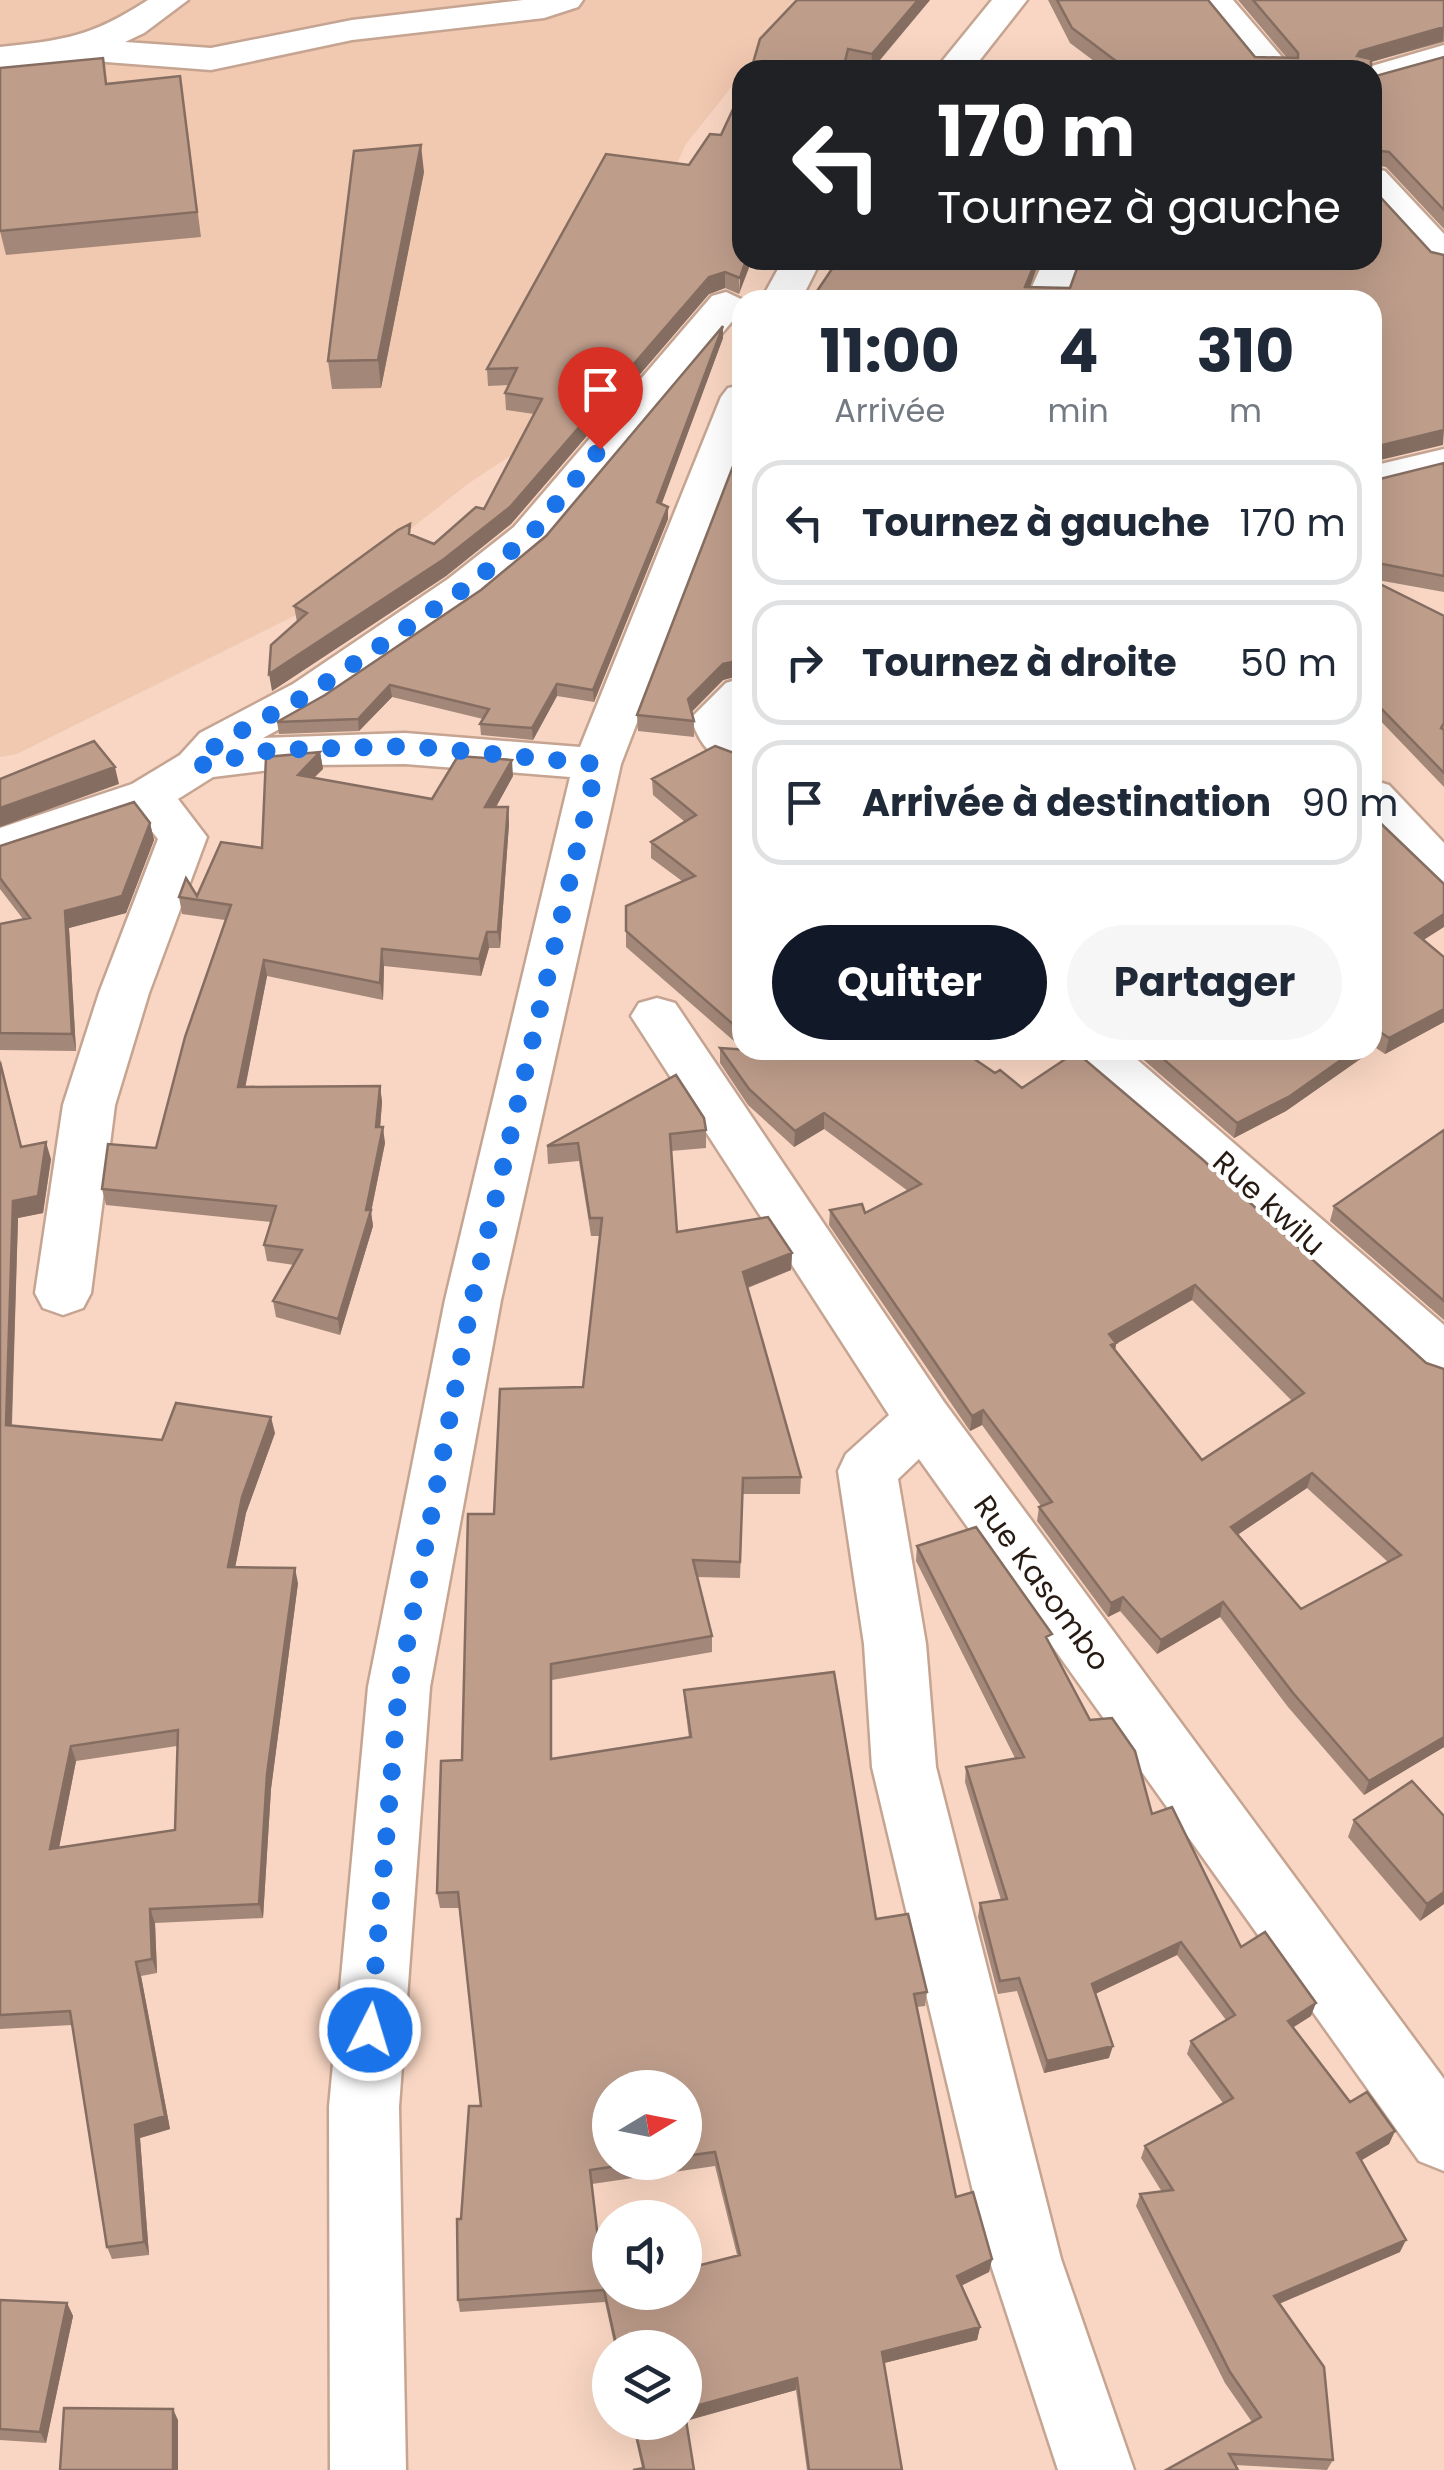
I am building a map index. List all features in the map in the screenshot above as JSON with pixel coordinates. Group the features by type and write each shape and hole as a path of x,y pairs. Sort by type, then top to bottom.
{"street":[{"path":"80,49 132,26 171,0"},
{"path":"0,58 80,49 211,59 352,30 544,8 566,0"},
{"path":"962,60 1010,0"},
{"path":"1215,0 1266,60"},
{"path":"1382,73 1444,56"},
{"path":"1382,191 1444,257"},
{"path":"0,846 149,796 197,766 217,744 309,694 464,589 530,536 726,304"},
{"path":"368,2470 364,2107 399,1686 472,1300 597,764 732,422"},
{"path":"1382,477 1444,462"},
{"path":"732,702 714,718 719,736 732,747"},
{"path":"197,766 272,750 410,746 597,764"},
{"path":"64,1293 89,1105 124,992 183,837 149,796"},
{"path":"1382,807 1444,873"},
{"name":"Rue Kasombo","path":"656,1016 923,1419 1444,2137"},
{"name":"Rue kwilu","path":"1104,1060 1220,1158 1444,1360"},
{"path":"923,1419 867,1470 895,1644 904,1767 1025,2259 1096,2470"}],"shaded area":[{"path":"0,0 801,0 753,60 732,60 732,86 686,144 635,253 528,444 469,483 310,608 17,754 0,757"}],"building":[{"path":"797,0 918,0 872,54 848,49 845,60 754,60 760,39"},
{"path":"1057,0 1208,0 1255,57 1298,58 1298,53 1253,0 1444,0 1444,27 1360,51 1357,56 1371,60 1115,60 1072,28"},
{"path":"1444,57 1444,210 1389,152 1382,151 1382,74"},
{"path":"103,58 106,84 180,76 197,212 0,231 0,68"},
{"path":"732,111 732,270 743,270 740,278 725,272 709,277 510,507 444,559 269,674 271,645 307,613 294,606 398,530 410,524 409,534 434,544 476,507 484,509 542,399 505,393 517,368 487,369 606,154 689,165 710,134 721,135"},
{"path":"421,145 378,360 328,361 354,151"},
{"path":"1382,199 1431,252 1444,255 1444,430 1382,445 1382,290 818,290 831,270 1032,270 1025,287 1070,288 1076,270 1382,270"},
{"path":"723,326 657,502 668,507 593,690 557,684 532,728 480,724 489,709 390,685 358,719 277,722 325,695 481,590 546,536"},
{"path":"1444,463 1444,576 1382,564 1382,478"},
{"path":"732,469 732,662 723,664 688,699 694,721 637,715"},
{"path":"1382,585 1444,616 1444,773 1382,709"},
{"path":"94,741 115,767 0,808 0,779"},
{"path":"715,746 732,752 732,1023 626,931 626,906 695,876 651,842 696,815 652,779"},
{"path":"320,752 298,775 432,799 458,756 512,760 485,807 508,807 498,932 487,932 479,959 382,949 380,983 264,960 238,1087 380,1086 376,1127 383,1127 366,1210 371,1210 338,1319 273,1301 302,1250 264,1245 276,1206 102,1189 108,1144 156,1148 185,1037 231,905 179,897 186,878 197,896 221,842 262,848 266,757"},
{"path":"134,802 150,823 122,896 65,911 72,1034 0,1033 0,924 30,918 0,878 0,846"},
{"path":"1382,825 1444,884 1444,914 1415,933 1444,957 1444,1009 1389,1038 1382,1033"},
{"path":"720,1048 732,1049 732,1060 976,1060 995,1073 1000,1070 1022,1088 1064,1060 1085,1060 1202,1159 1426,1363 1444,1369 1444,1737 1369,1781 1293,1693 1223,1602 1161,1640 1123,1597 1111,1603 1039,1507 1052,1502 983,1410 972,1416 830,1210 862,1204 865,1213 921,1184 824,1113 795,1131 749,1089","holes":["1195,1285 1304,1393 1202,1460 1111,1345 1116,1343 1109,1334","1312,1473 1401,1555 1301,1609 1231,1527"]},
{"path":"1165,1060 1341,1060 1290,1096 1237,1123"},
{"path":"0,1062 21,1147 46,1142 38,1196 13,1201 6,1425 162,1440 176,1403 271,1417 242,1497 228,1567 295,1568 267,1774 259,1904 150,1909 152,1959 136,1962 165,2116 135,2125 144,2242 107,2247 70,2011 0,2015","holes":["178,1730 175,1830 50,1849 71,1746"]},
{"path":"676,1075 704,1118 706,1130 670,1134 677,1232 768,1217 792,1253 743,1272 801,1477 743,1478 740,1562 693,1560 712,1636 551,1664 551,1759 691,1737 684,1690 834,1672 876,1919 908,1914 927,1992 914,1994 956,2197 973,2192 992,2259 957,2276 980,2327 882,2352 902,2470 809,2470 797,2378 702,2404 702,2330 613,2330 608,2310 702,2310 702,2265 740,2255 715,2152 702,2154 702,2070 592,2070 592,2291 458,2300 457,2219 461,2219 469,2106 481,2106 458,1892 437,1893 441,1761 462,1760 468,1514 494,1514 500,1389 583,1387 602,1218 590,1218 578,1143 547,1146"},
{"path":"1444,1130 1444,1301 1334,1206"},
{"path":"976,1527 1052,1634 1046,1637 1090,1720 1112,1718 1135,1751 1152,1814 1172,1807 1241,1947 1265,1932 1316,2003 1288,2021 1350,2102 1367,2092 1395,2131 1357,2153 1406,2240 1274,2296 1324,2367 1333,2460 1229,2454 1238,2470 1166,2470 1261,2417 1230,2372 1140,2194 1173,2190 1145,2146 1233,2098 1191,2041 1235,2015 1181,1942 1092,1984 1113,2046 1047,2061 1019,1978 1000,1981 980,1903 1007,1899 966,1767 1024,1757 917,1546"},
{"path":"1412,1781 1444,1816 1444,1892 1427,1904 1354,1820"},
{"path":"0,2300 67,2303 40,2432 0,2429"},
{"path":"64,2408 173,2409 173,2470 60,2470"},
{"path":"637,2440 689,2440 694,2470 633,2470 644,2468"}],"route":[{"path":"370,2030 399,1686 472,1300 597,764 410,746 272,750 197,766 217,744 309,694 464,589 530,536 600,449"}]}
